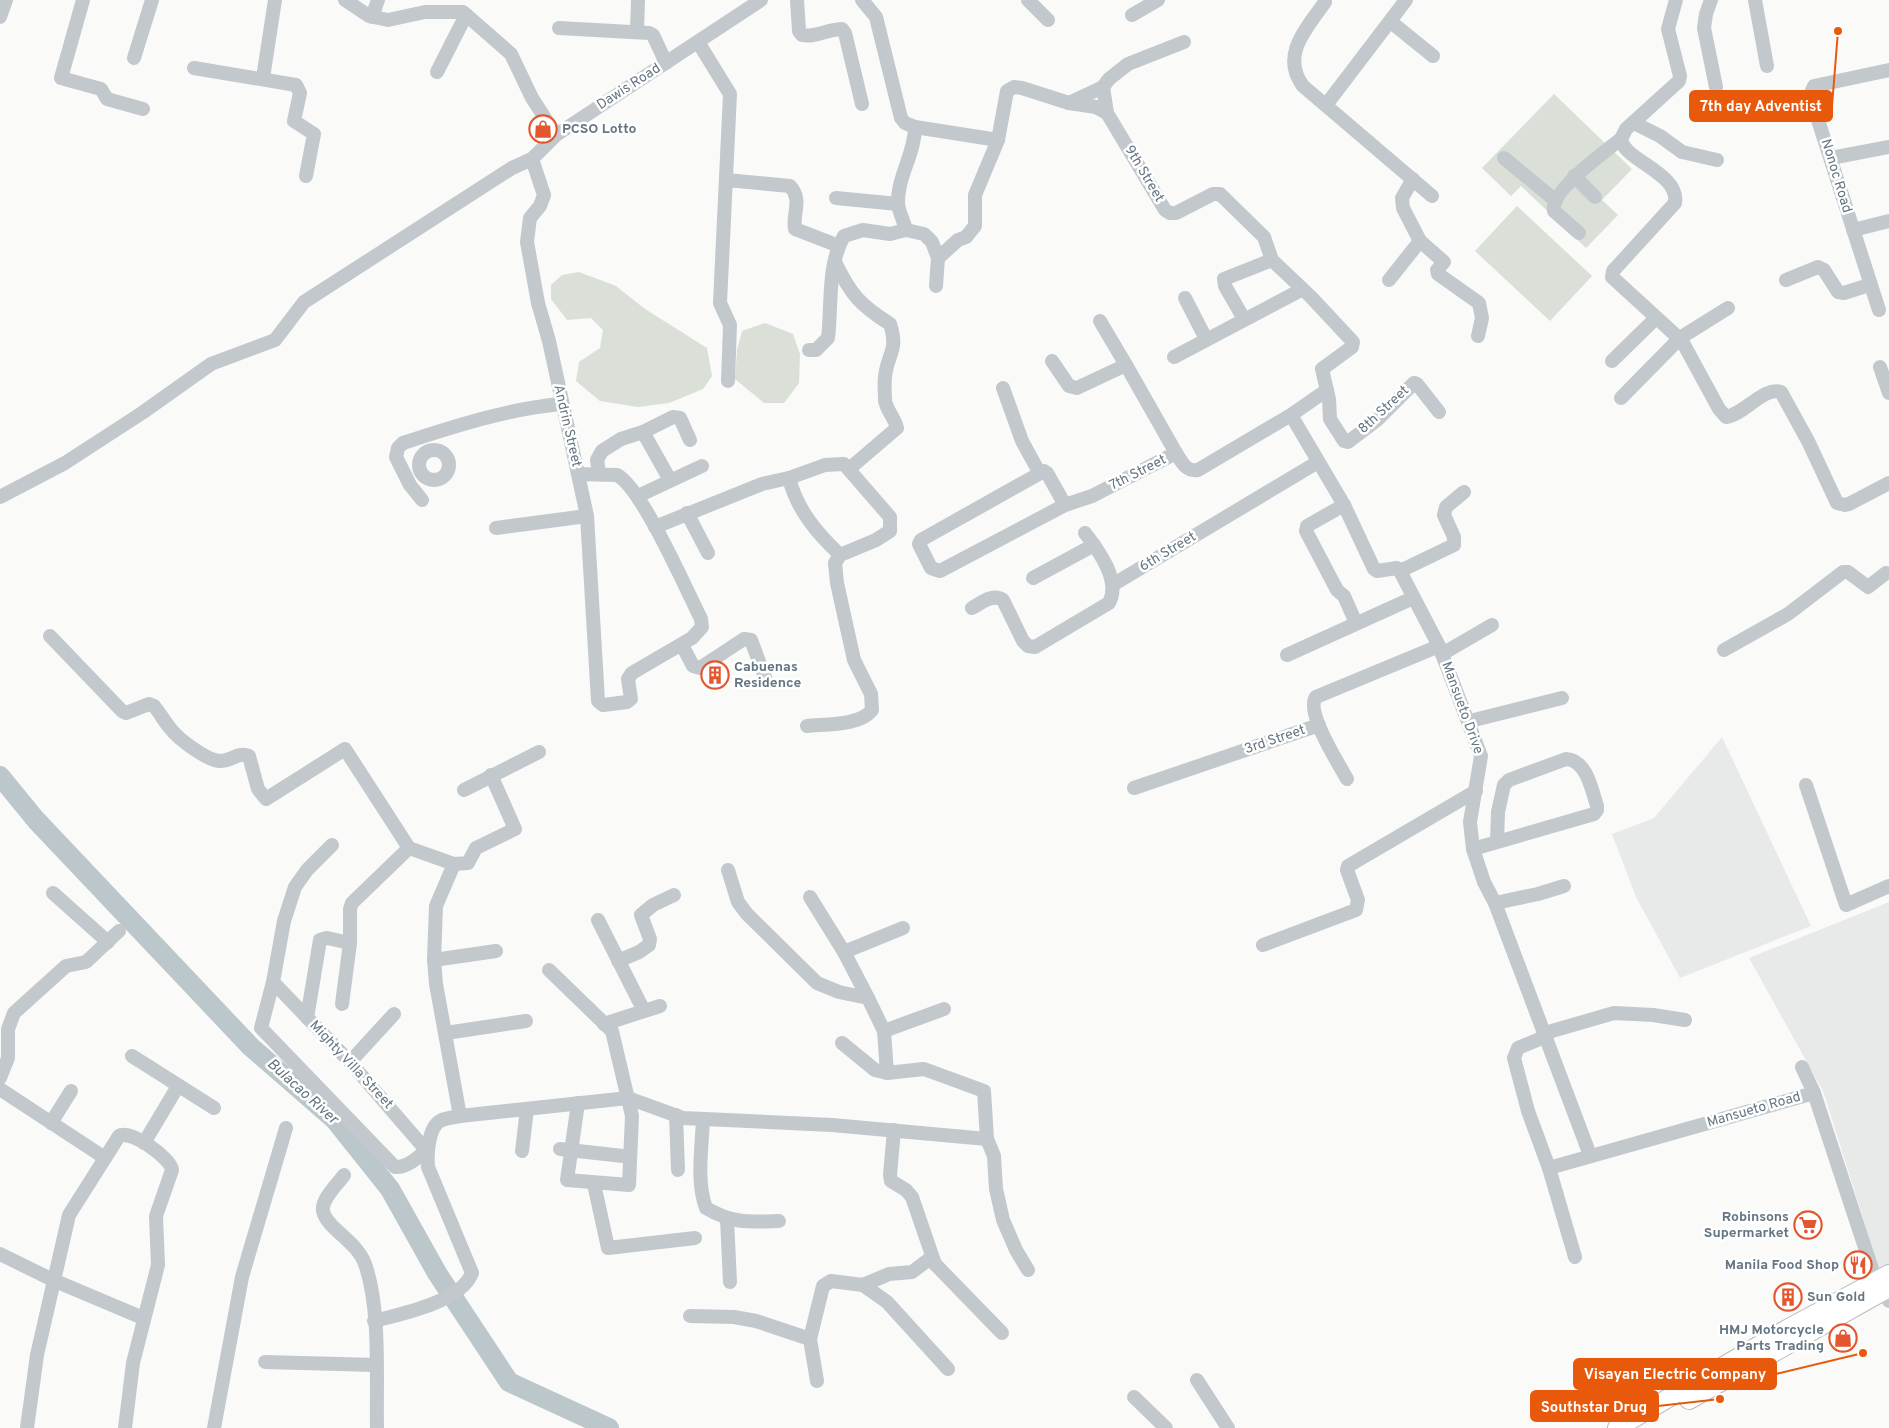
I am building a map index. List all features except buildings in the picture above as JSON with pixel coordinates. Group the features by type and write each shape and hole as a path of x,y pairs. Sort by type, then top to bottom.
{"main road":[{"path":"1617,1428 1787,1329 1885,1287"},
{"path":"1640,1428 1885,1287"}],"street":[{"path":"0,18 6,0"},
{"path":"83,0 60,77 101,89 107,99 143,109"},
{"path":"134,58 152,0"},
{"path":"263,78 275,0"},
{"path":"345,0 372,17 388,20 425,12 464,9 511,54 532,98 556,135"},
{"path":"372,17 378,0"},
{"path":"637,32 638,0"},
{"name":"Dawis Road","path":"0,497 64,463 142,413 211,364 275,340 304,302 512,168 532,159 556,135 761,0"},
{"path":"797,0 799,31 802,35 808,36 835,29 842,29 845,33 862,104"},
{"path":"862,0 876,18 901,118 905,123 915,127 998,140"},
{"path":"1028,0 1048,20"},
{"path":"1132,15 1158,0"},
{"path":"1326,105 1406,0"},
{"path":"1579,233 1554,211 1553,208 1556,201 1574,176 1621,139 1626,129 1679,81 1680,76 1668,29 1676,0"},
{"path":"1711,0 1704,28 1716,88"},
{"path":"1756,0 1767,66"},
{"path":"1325,2 1298,40 1294,64 1296,76 1303,86 1432,196"},
{"path":"437,72 464,9"},
{"path":"1390,22 1432,56"},
{"path":"559,28 637,32 653,35 666,62"},
{"path":"698,42 730,94 720,303 730,325 728,381"},
{"path":"1069,103 1103,87 1109,79 1128,64 1184,42"},
{"path":"194,68 263,78 296,86 300,93 294,120 312,132 315,138 306,176"},
{"name":"Nonoc Road","path":"1879,310 1869,285 1810,95 1811,89 1814,86 1889,70"},
{"path":"938,258 958,240 966,237 975,226 975,195 998,140 1007,91 1014,87 1069,103 1096,107 1107,113"},
{"name":"9th Street","path":"1103,87 1107,113 1165,210 1170,214 1176,213 1213,194 1220,194 1264,237 1272,260 1301,290 1311,297 1353,344 1322,367 1327,390"},
{"path":"1634,123 1660,136 1682,152 1717,160"},
{"path":"906,230 898,204 903,174 915,136 915,127"},
{"path":"1621,139 1624,148 1666,181 1673,188 1676,195 1675,203 1613,272 1612,277 1680,338 1719,409 1726,417 1736,416 1767,393 1775,390 1781,392 1808,441 1837,503 1845,506 1889,483"},
{"path":"1831,158 1889,147"},
{"path":"1504,158 1556,201"},
{"name":"Andrin Street","path":"532,159 544,196 540,206 530,218 527,242 561,404 578,474 617,475 623,478 638,496 701,619 702,627 687,642"},
{"path":"1574,176 1595,197"},
{"path":"1413,179 1402,202 1420,241 1444,262 1437,270 1438,274 1479,303 1482,318 1478,336"},
{"path":"726,180 790,186 794,191 797,206 795,229 839,246"},
{"path":"836,198 898,204"},
{"path":"1852,230 1889,221"},
{"path":"809,350 816,350 828,338 835,262 844,236 863,230 890,234 906,230 924,234 932,242 938,258 936,286"},
{"path":"1389,280 1420,241"},
{"path":"1244,319 1225,286 1224,279 1272,260"},
{"path":"835,262 846,286 864,308 890,324 894,336 894,351 885,375 885,403 895,419 897,428 849,469"},
{"path":"1786,280 1818,266 1824,270 1838,292 1844,293 1869,285"},
{"path":"1174,357 1301,290"},
{"path":"1185,298 1206,339"},
{"path":"1621,398 1680,338 1728,308"},
{"path":"1612,361 1656,318"},
{"path":"1100,321 1176,453"},
{"path":"1052,361 1069,386 1073,388 1126,365"},
{"path":"1880,366 1889,393"},
{"name":"8th Street","path":"1327,390 1330,419 1346,442 1377,420 1414,383 1417,384 1439,412"},
{"path":"1003,388 1022,441 1039,472 1047,473 1066,505"},
{"name":"7th Street","path":"1039,472 921,540 919,544 920,549 931,568 936,571 1066,505 1092,496 1176,453 1185,467 1192,471 1198,470 1291,415 1327,390"},
{"path":"422,500 410,484 395,453 403,443 468,422 561,404"},
{"path":"1291,415 1344,505 1377,572 1397,568 1400,571 1454,545 1454,536 1444,515 1446,507 1464,492"},
{"path":"599,474 597,460 602,451 622,438 643,432 672,417 680,418 690,440"},
{"path":"643,432 670,480"},
{"path":"428,435 430,450"},
{"name":"6th Street","path":"1114,584 1318,462"},
{"path":"655,527 762,484 789,478 832,464 844,464 890,518 890,531 876,540 840,555 835,563 837,583 854,660 871,694 872,710 867,716 853,721 807,726"},
{"path":"638,496 702,466"},
{"path":"578,474 587,516 599,702 606,705 629,702 631,699 628,679 632,673 687,642 693,666 700,668 744,639 751,640 766,680"},
{"path":"789,478 792,492 814,530 840,555"},
{"path":"1344,505 1307,526 1306,531 1337,590 1344,596 1356,623"},
{"path":"688,513 708,553"},
{"path":"496,528 587,516"},
{"path":"972,608 993,597 998,597 1002,600 1023,641 1028,646 1035,647 1109,603 1114,594 1114,584 1094,545 1085,533"},
{"path":"1033,578 1094,545"},
{"name":"Mansueto Drive","path":"1400,571 1440,650 1470,721 1481,756 1470,822 1473,849 1484,882 1495,903 1546,1035 1590,1155"},
{"path":"1724,650 1788,614 1843,572 1848,572 1868,587 1888,571"},
{"path":"1287,655 1413,598"},
{"name":"3rd Street","path":"1134,788 1319,725 1312,705 1316,697 1440,650 1492,625"},
{"path":"50,636 122,711 126,713 149,704 154,706 178,738 209,758 218,761 228,760 240,755 249,756 258,789 266,799 345,749 409,848 454,864 468,864 476,848 515,829 491,775"},
{"path":"1470,721 1562,698"},
{"path":"1319,725 1347,779"},
{"path":"464,790 539,752"},
{"path":"1473,849 1594,814 1597,810 1586,774 1571,759 1509,780 1501,790 1497,842"},
{"path":"1806,785 1846,905 1889,886"},
{"path":"1263,945 1356,910 1358,900 1347,870 1348,866 1476,791"},
{"path":"332,845 307,870 295,887 284,921 273,982 261,1028 395,1167 402,1167 426,1150"},
{"path":"342,1004 350,944 350,909 352,903 409,848"},
{"path":"454,864 436,906 434,960 436,984 460,1116"},
{"path":"728,870 738,902 747,914 816,983 839,992 868,998"},
{"path":"1495,903 1538,894 1564,886"},
{"path":"53,893 108,942"},
{"path":"618,962 649,945 650,939 641,915 674,895"},
{"path":"810,898 844,952 884,1031 887,1073"},
{"path":"598,920 643,1009"},
{"path":"844,952 902,928"},
{"path":"0,1078 8,1058 8,1029 14,1013 66,966 86,962 120,931"},
{"path":"307,1018 320,940 327,938 350,944"},
{"path":"434,960 496,951"},
{"path":"549,970 612,1031 632,1116 631,1183 627,1186 567,1180 565,1150 578,1103"},
{"name":"Mighty Villa Street","path":"273,982 350,1062 426,1150"},
{"path":"604,1024 643,1009 660,1006"},
{"path":"884,1031 944,1009"},
{"path":"1575,1257 1549,1168 1528,1111 1514,1058 1518,1048 1546,1035 1614,1013 1653,1015 1684,1020"},
{"path":"350,1062 394,1014"},
{"path":"446,1032 526,1021"},
{"path":"842,1043 875,1070 887,1073 924,1069 986,1093 987,1139 994,1156 996,1189 1003,1220 1016,1250 1028,1270"},
{"path":"132,1056 214,1108"},
{"path":"1802,1067 1814,1093"},
{"path":"144,1144 178,1086"},
{"path":"0,1089 105,1158"},
{"path":"51,1123 71,1091"},
{"name":"Mansueto Road","path":"1549,1168 1814,1093 1885,1287"},
{"path":"374,1321 429,1306 462,1287 470,1280 472,1273 428,1167 426,1150 435,1125 440,1120 460,1116 628,1098 676,1115 703,1119 894,1130 987,1139"},
{"path":"522,1151 527,1109"},
{"path":"676,1115 678,1170"},
{"path":"703,1119 702,1198 706,1208 727,1219 740,1222 779,1221"},
{"path":"214,1428 242,1277 286,1128"},
{"path":"894,1130 890,1175 892,1182 906,1190 912,1197 932,1257 939,1269 974,1302 1002,1333"},
{"path":"27,1428 37,1355 69,1215 122,1134 131,1135 169,1161 172,1170 156,1216 158,1265 133,1363 125,1428"},
{"path":"565,1150 623,1156"},
{"path":"344,1175 324,1202 322,1208 326,1219 358,1248 365,1264 371,1287 376,1365 377,1428"},
{"path":"594,1184 608,1248 695,1238"},
{"path":"727,1219 730,1282"},
{"path":"0,1254 53,1280 143,1318"},
{"path":"864,1286 889,1274 912,1272 932,1257"},
{"path":"817,1381 810,1338 823,1286 831,1281 864,1286 887,1302 948,1369"},
{"path":"690,1316 734,1317 810,1338"},
{"path":"265,1362 376,1365"},
{"path":"1197,1380 1228,1428"},
{"path":"1134,1397 1166,1428"}],"shaded area":[{"path":"1554,94 1632,169 1602,200 1618,215 1586,248 1521,186 1511,196 1482,168"},
{"path":"1517,206 1592,276 1550,321 1475,251"},
{"path":"579,272 616,286 645,309 707,348 712,376 703,389 669,403 638,407 600,401 576,381 579,362 600,348 603,330 591,318 567,320 551,299 551,285 562,275"},
{"path":"765,323 793,334 800,354 799,383 784,403 764,403 735,379 737,350 742,331"},
{"path":"1722,737 1811,926 1680,978 1636,897 1612,834 1654,818"},
{"path":"1889,902 1889,1271 1881,1275 1823,1091 1749,958"}],"waterway":[{"name":"Bulacao River","path":"0,776 36,820 251,1047 335,1120 390,1189 437,1273 509,1382 609,1428"}],"place":[{"name":"7th day Adventist","path":"1838,31"},
{"name":"PCSO Lotto","path":"543,129"},
{"name":"Cabuenas Residence","path":"715,675"},
{"name":"Robinsons Supermarket","path":"1808,1225"},
{"name":"Manila Food Shop","path":"1858,1265"},
{"name":"Sun Gold","path":"1788,1297"},
{"name":"HMJ Motorcycle Parts Trading","path":"1843,1338"},
{"name":"Visayan Electric Company","path":"1863,1353"},
{"name":"Southstar Drug","path":"1720,1399"}]}
